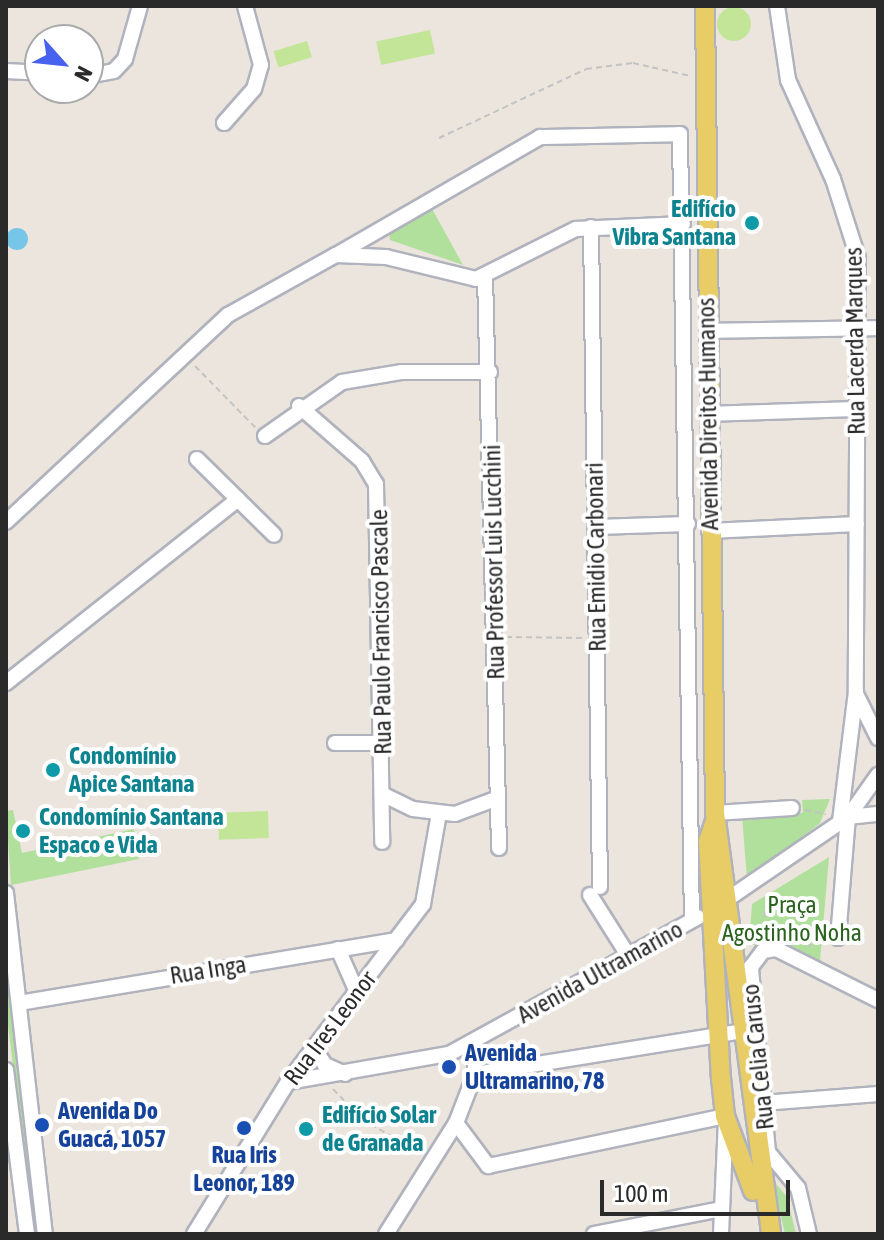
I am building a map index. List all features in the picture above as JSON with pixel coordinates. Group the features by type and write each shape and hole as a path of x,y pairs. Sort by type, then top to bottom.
{"main road":[{"name":"Avenida Direitos Humanos","path":"705,6 706,414 715,817 729,898 769,1228"},
{"name":"Avenida Direitos Humanos","path":"715,817 708,834 710,910 717,1033 726,1118 769,1228"}],"street":[{"path":"104,73 114,71 125,59 140,6"},
{"path":"224,123 254,89 261,65 245,6"},
{"name":"Rua Lacerda Marques","path":"777,6 788,80 852,228 857,327 856,691 843,818 838,938"},
{"path":"6,522 228,315 540,137 680,134 692,920"},
{"path":"336,255 386,257 458,278 485,275 591,227 683,224"},
{"name":"Rua Emidio Carbonari","path":"591,227 597,638 595,891 628,955"},
{"name":"Rua Professor Luis Lucchini","path":"485,275 490,372 499,848"},
{"path":"707,331 878,328"},
{"path":"265,436 299,406 370,375 490,372"},
{"name":"Rua Paulo Francisco Pascale","path":"299,406 362,461 376,484 384,795 382,842"},
{"path":"706,414 855,409"},
{"path":"197,459 274,535"},
{"path":"6,683 238,499"},
{"path":"596,527 688,524"},
{"path":"709,531 857,524"},
{"name":"Rua Lacerda Marques","path":"856,691 878,738"},
{"path":"335,743 383,743"},
{"path":"843,818 878,775"},
{"path":"384,795 439,813 498,798"},
{"path":"715,817 792,808"},
{"name":"Rua Ires Leonor","path":"194,1234 288,1082 397,940 427,895 439,813"},
{"name":"Avenida Ultramarino","path":"288,1082 349,1076 475,1043 710,910 843,818 878,814"},
{"path":"6,893 45,1234"},
{"name":"Rua Inga","path":"19,1003 397,940"},
{"path":"338,949 357,992"},
{"name":"Rua Celia Caruso","path":"809,1234 798,1188 768,1152 749,974 759,955 786,953 878,1000"},
{"path":"475,1074 743,1031"},
{"path":"386,1234 456,1123 475,1074 475,1043"},
{"path":"313,1047 328,1068 349,1076"},
{"path":"6,1070 12,1162 27,1234"},
{"path":"763,1103 878,1094"},
{"path":"456,1123 488,1166 726,1118 721,1234"},
{"path":"594,1234 722,1209"},
{"path":"202,1218 212,1234"}],"path":[{"path":"439,138 586,69 656,65 706,81"},
{"path":"184,356 265,436"},
{"path":"496,637 597,638"},
{"path":"792,808 843,818"},
{"path":"779,944 764,939 765,906 815,912 809,953"},
{"path":"794,948 819,957"},
{"path":"323,1079 362,1119 432,1161"}],"green space":[{"path":"734,7 746,12 751,24 746,36 734,41 722,36 717,24 722,12"},
{"path":"430,30 435,53 381,65 376,41"},
{"path":"307,41 312,57 278,67 274,51"},
{"path":"431,207 463,265 390,240 389,232"},
{"path":"830,799 820,823 747,879 742,816 803,813 802,800"},
{"path":"13,810 22,853 134,829 139,859 11,885 6,811"},
{"path":"268,811 269,838 219,840 218,813"},
{"name":"Praça Agostinho Noha","path":"829,857 820,961 749,944 752,904"},
{"path":"6,962 38,1227 33,1228 6,1008"},
{"path":"772,1179 787,1197 796,1234 785,1234"}],"water":[{"path":"13,228 21,228 28,239 21,250 13,250 6,243 6,235"}],"place":[{"name":"Edifício Vibra Santana","path":"752,223"},
{"name":"Condomínio Apice Santana","path":"53,770"},
{"name":"Condomínio Santana Espaco e Vida","path":"23,831"},
{"name":"Avenida Ultramarino, 78","path":"449,1067"},
{"name":"Avenida Do Guacá, 1057","path":"42,1125"},
{"name":"Rua Iris Leonor, 189","path":"244,1128"},
{"name":"Edifício Solar de Granada","path":"306,1129"}]}
